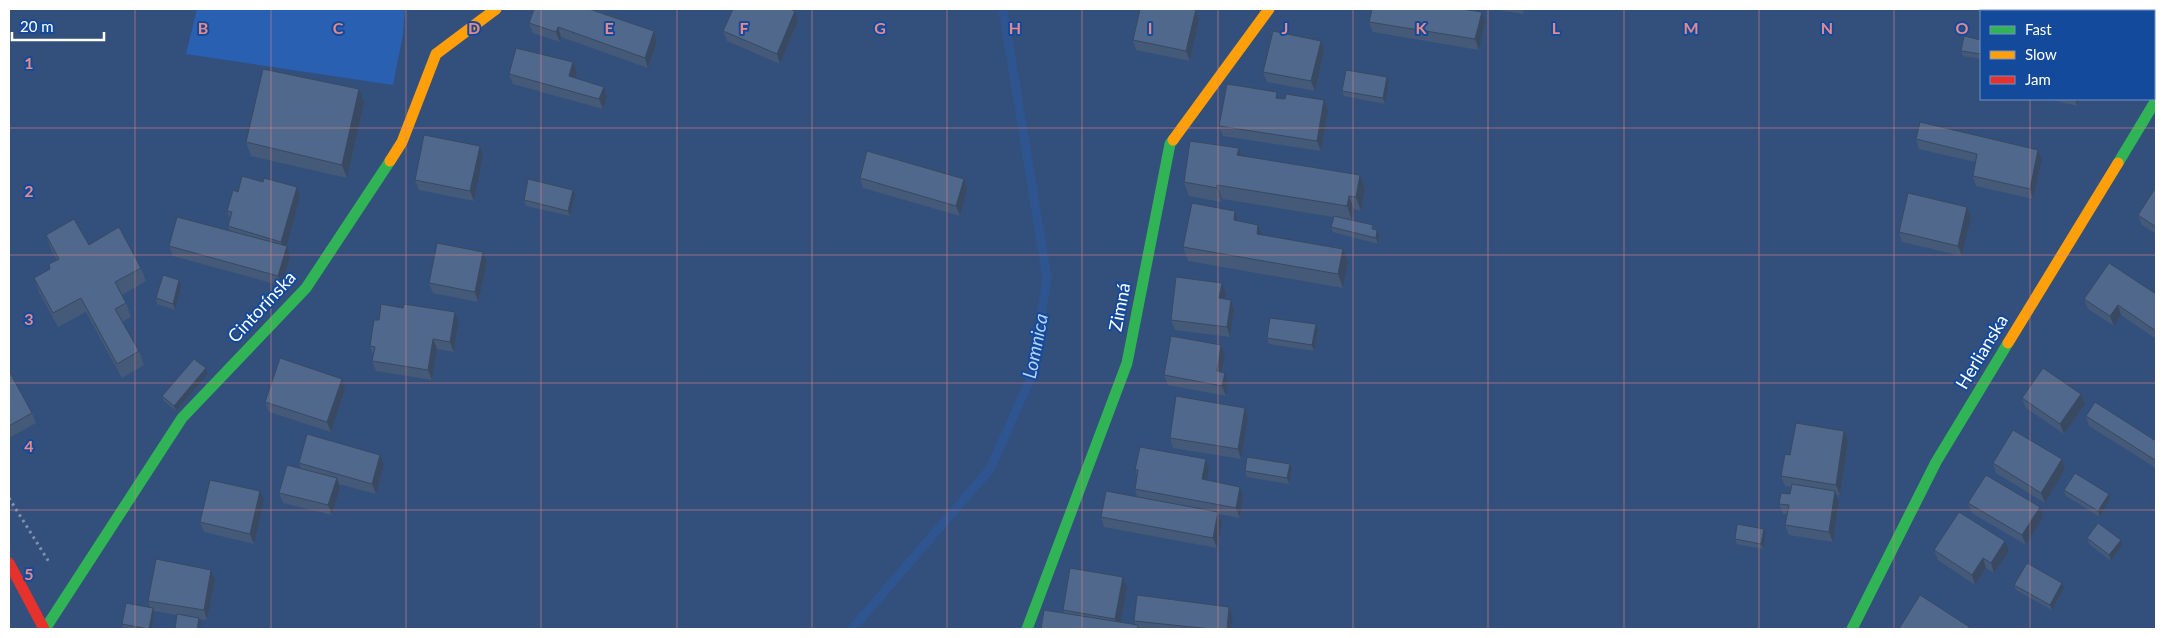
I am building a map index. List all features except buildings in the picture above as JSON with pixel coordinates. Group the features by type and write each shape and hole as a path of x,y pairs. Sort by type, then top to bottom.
{"street":[{"name":"Cintorínska","path":"44,629 182,418 306,288 402,142 436,54 496,9"},
{"name":"Zimná","path":"1027,629 1127,363 1170,144 1269,9"},
{"name":"Herlianska","path":"1852,629 1936,462 2156,100"},
{"path":"9,563 44,629"}],"path":[{"path":"9,498 49,562"}],"shaded area":[{"path":"197,9 405,9 403,34 393,85 186,54"}],"waterway":[{"name":"Lomnica","path":"852,629 990,469 1032,375 1047,278 1003,9"}],"traffic: fast":[{"path":"2118,163 2156,100"},
{"path":"1027,629 1127,363 1170,144 1173,140"},
{"path":"45,629 182,418 306,288 390,161"},
{"path":"1852,629 1936,462 2008,343"}],"traffic: slow":[{"path":"390,161 402,142 436,54 496,9"},
{"path":"1173,140 1269,9"},
{"path":"2008,343 2118,163"}],"traffic: jam":[{"path":"9,563 44,629"}]}
